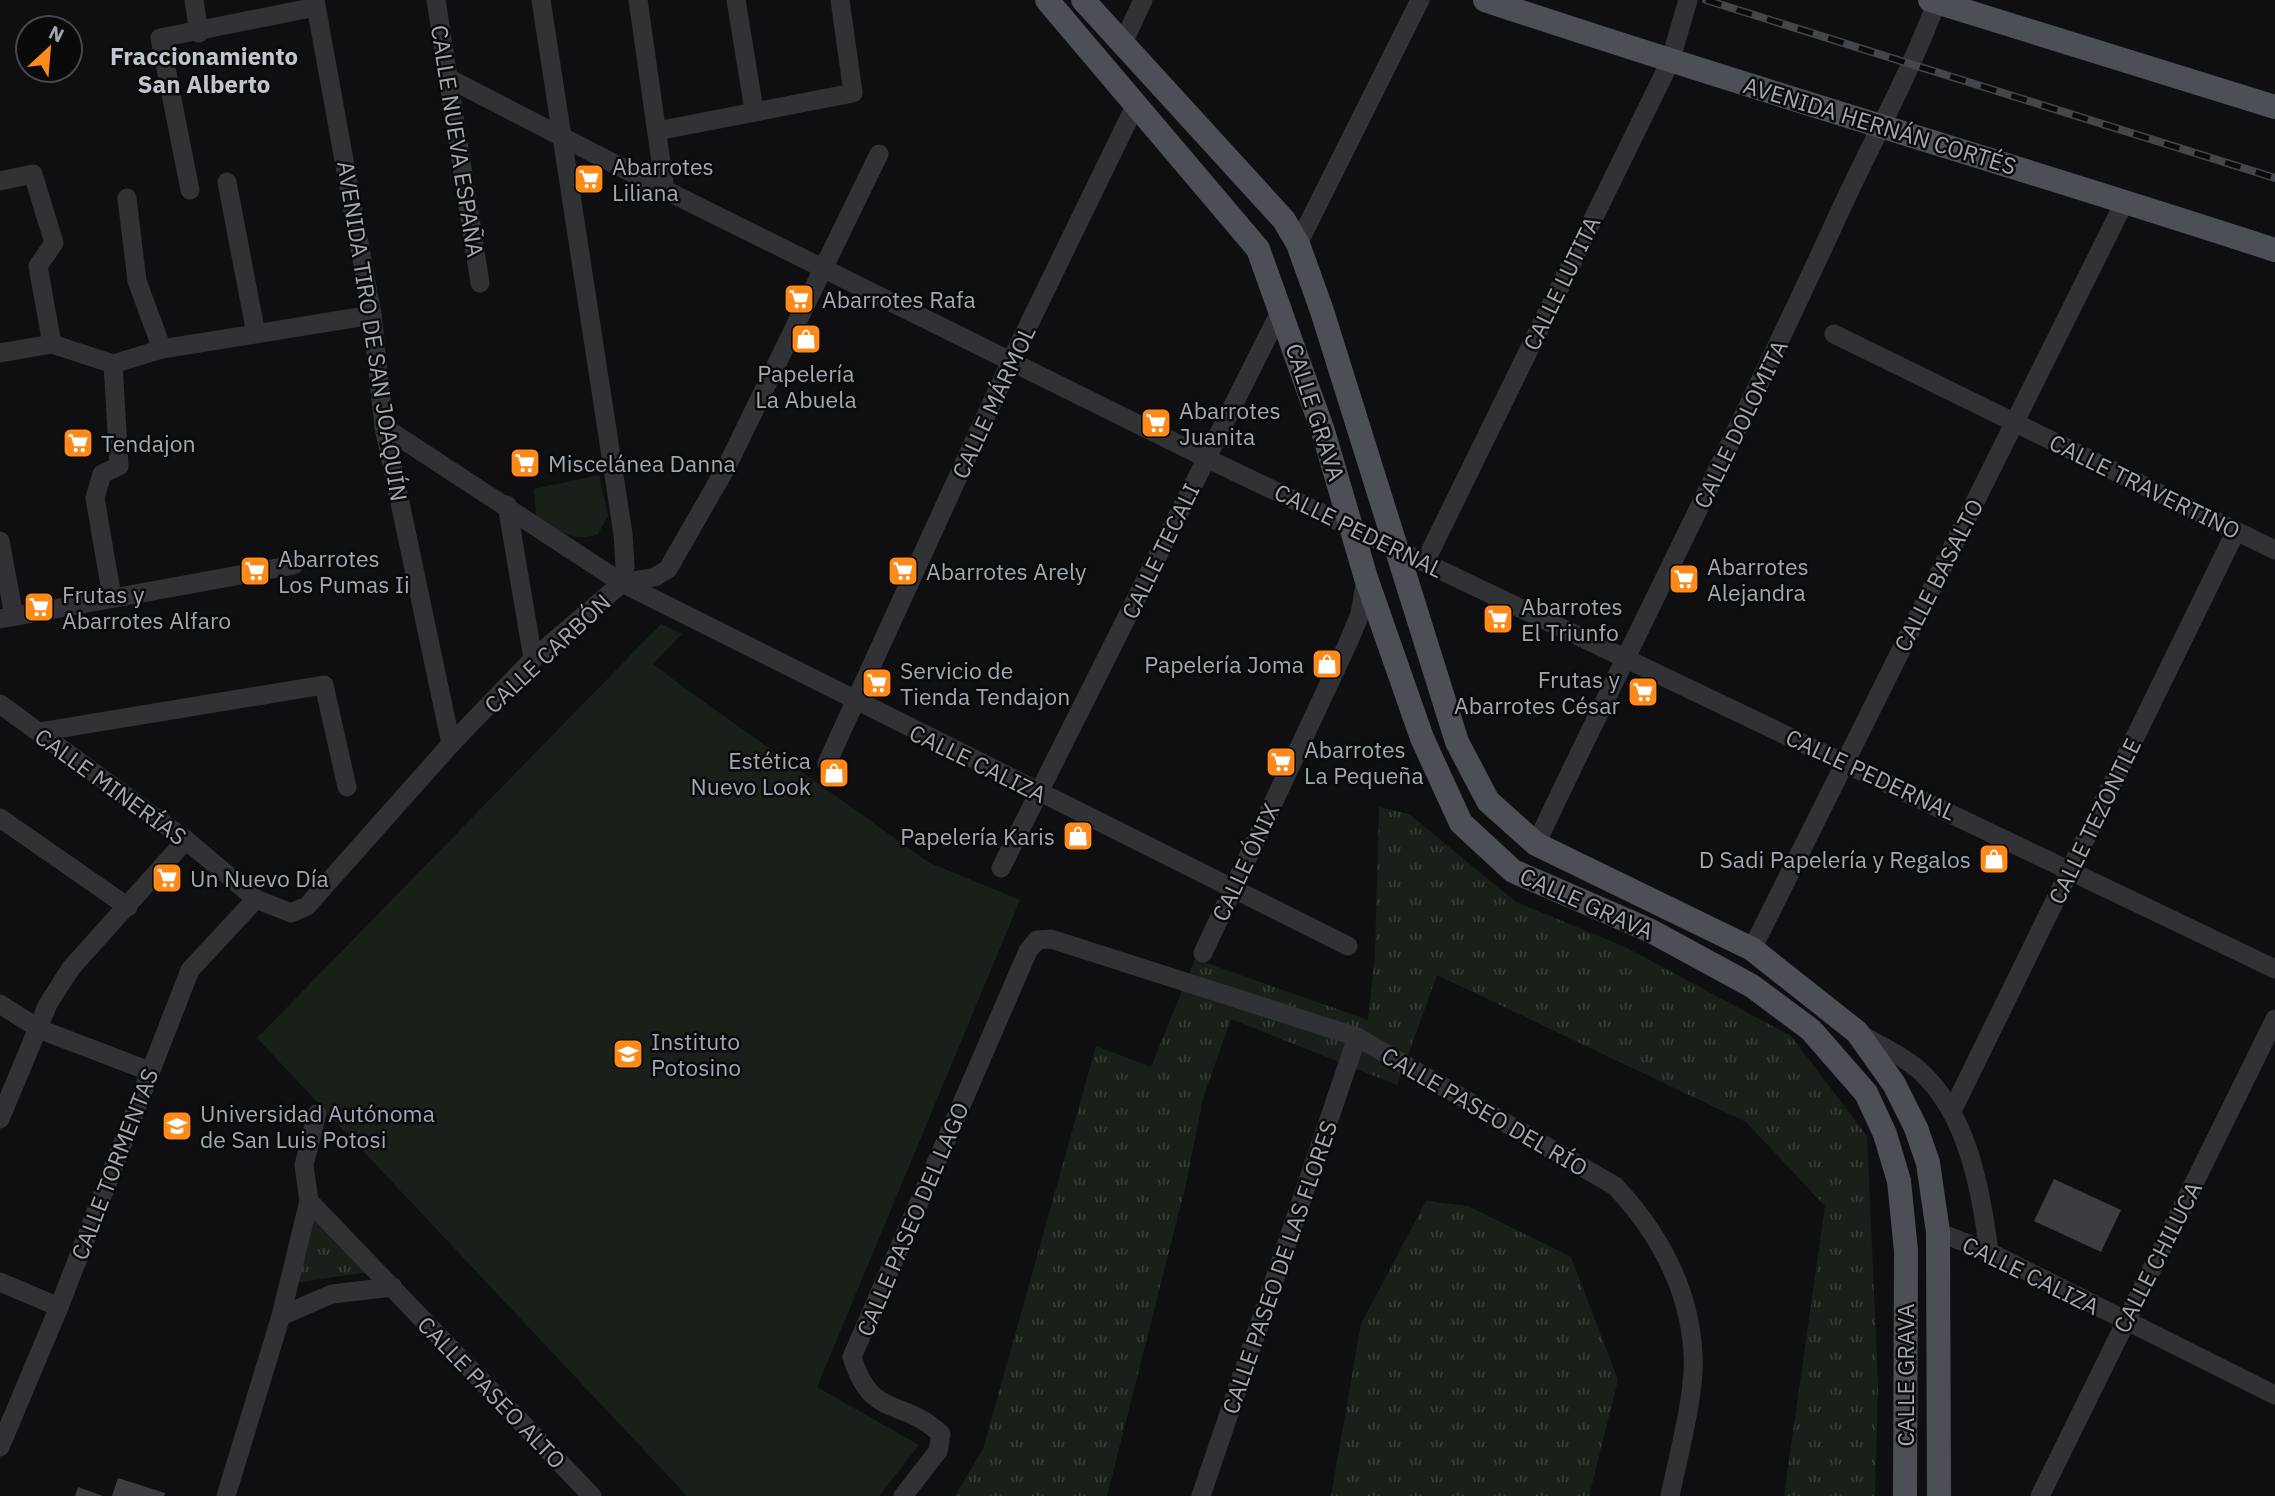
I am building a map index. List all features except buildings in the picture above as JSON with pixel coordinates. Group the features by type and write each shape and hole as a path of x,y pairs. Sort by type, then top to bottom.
{"main road":[{"name":"CALLE GRAVA","path":"1047,0 1258,249 1282,308 1352,525 1366,578 1422,738 1461,824 1513,871 1651,931 1752,986 1811,1030 1866,1093 1885,1134 1899,1181 1906,1251 1905,1496"},
{"name":"CALLE GRAVA","path":"1083,0 1284,220 1298,244 1457,742 1488,801 1536,844 1752,949 1857,1032 1894,1084 1916,1128 1928,1163 1938,1232 1939,1496"},
{"name":"AVENIDA HERNÁN CORTÉS","path":"1485,0 1670,62 1880,124 2275,250"},
{"path":"1934,1 2275,107"}],"street":[{"path":"194,0 200,33"},
{"name":"CALLE NUEVA ESPAÑA","path":"436,0 480,283"},
{"path":"541,0 625,543 622,583"},
{"path":"638,0 665,190"},
{"path":"736,0 754,110"},
{"path":"657,131 754,110 853,93 840,0"},
{"path":"1124,43 1143,0"},
{"path":"1298,244 1420,0"},
{"name":"CALLE LUTITA","path":"1425,562 1670,62 1688,0"},
{"name":"CALLE DOLOMITA","path":"1536,844 1787,329 1880,124 1913,63 1934,1"},
{"path":"190,190 160,38 200,33 316,4"},
{"name":"AVENIDA TIRO DE SAN JOAQUÍN","path":"316,4 372,315 384,427 452,744"},
{"name":"CALLE PEDERNAL","path":"450,79 665,190 1206,458 1352,525 2275,969"},
{"name":"CALLE MÁRMOL","path":"827,763 1011,362 1136,104"},
{"name":"CALLE CARBÓN","path":"292,913 307,905 452,744 533,659 622,583 654,577 668,569 678,556 727,466 879,153"},
{"path":"0,181 33,174 54,243 38,266 52,344"},
{"path":"227,182 256,334"},
{"path":"127,198 137,281 162,349"},
{"name":"CALLE BASALTO","path":"1752,949 2125,201"},
{"name":"CALLE TECALI","path":"1001,869 1282,308"},
{"path":"0,354 52,344 113,364 162,349 372,315"},
{"name":"CALLE TRAVERTINO","path":"1835,334 2275,550"},
{"path":"112,597 95,498 102,474 119,466 113,364"},
{"name":"CALLE CALIZA","path":"384,427 507,505 622,583 855,702 1348,946"},
{"path":"507,505 533,659"},
{"name":"CALLE TEZONTLE","path":"1952,1111 2236,531"},
{"path":"0,541 7,618 294,565"},
{"name":"CALLE ÓNIX","path":"1203,953 1348,643 1360,614 1366,578"},
{"path":"39,732 324,685 347,787"},
{"name":"CALLE MINERÍAS","path":"0,704 186,841 256,899 292,913"},
{"path":"0,818 128,907"},
{"path":"0,1119 48,1004 71,968 186,841"},
{"name":"CALLE TORMENTAS","path":"0,1447 59,1307 149,1071 191,970 256,899"},
{"name":"CALLE PASEO DEL RÍO","path":"1037,940 1051,939 1357,1037 1615,1186 1644,1217 1664,1250 1682,1292 1693,1354 1684,1429 1670,1496"},
{"name":"CALLE PASEO DEL LAGO","path":"903,1496 938,1451 941,1434 924,1418 875,1400 859,1379 852,1357 1022,963 1037,940"},
{"path":"0,1004 39,1029 149,1071"},
{"name":"CALLE CHILUCA","path":"2040,1496 2275,1019"},
{"path":"1857,1032 1920,1071 1952,1111 1982,1202 1989,1252"},
{"name":"CALLE PASEO DE LAS FLORES","path":"1201,1496 1357,1037"},
{"path":"226,1496 281,1316 309,1200 304,1165 317,1114"},
{"name":"CALLE PASEO ALTO","path":"309,1200 592,1496"},
{"name":"CALLE CALIZA","path":"1938,1232 1989,1252 2275,1395"},
{"path":"0,1282 59,1307"},
{"path":"281,1316 332,1294 393,1287"}],"green space":[{"path":"599,475 608,516 598,534 589,537 573,536 536,517 534,489"},
{"path":"661,624 682,634 653,664 928,862 1020,900 817,1387 919,1445 879,1496 687,1496 257,1038"},
{"path":"1379,807 1409,814 1516,902 1625,947 1791,1036 1867,1136 1878,1383 1875,1496 1784,1496 1825,1206 1746,1122 1437,975 1397,1085 1231,1019 1203,1098 1185,1188 1107,1496 955,1496 983,1449 1096,1046 1151,1067 1195,959 1368,1020 1375,954"},
{"path":"1426,1201 1468,1206 1571,1257 1618,1380 1589,1496 1331,1496 1361,1324"},
{"path":"319,1214 369,1272 294,1283 311,1220"}],"railway":[{"path":"1706,0 2275,178"}],"place":[{"name":"Abarrotes Liliana","path":"589,179"},
{"name":"Abarrotes Rafa","path":"799,299"},
{"name":"Papelería La Abuela","path":"806,339"},
{"name":"Abarrotes Juanita","path":"1156,423"},
{"name":"Tendajon","path":"78,443"},
{"name":"Miscelánea Danna","path":"525,463"},
{"name":"Abarrotes Los Pumas Ii","path":"255,571"},
{"name":"Abarrotes Arely","path":"903,571"},
{"name":"Abarrotes Alejandra","path":"1684,579"},
{"name":"Frutas y Abarrotes Alfaro","path":"39,607"},
{"name":"Abarrotes El Triunfo","path":"1498,619"},
{"name":"Papelería Joma","path":"1327,664"},
{"name":"Servicio de Tienda Tendajon","path":"877,683"},
{"name":"Frutas y Abarrotes César","path":"1643,692"},
{"name":"Abarrotes La Pequeña","path":"1281,762"},
{"name":"Estética Nuevo Look","path":"834,773"},
{"name":"Papelería Karis","path":"1078,836"},
{"name":"D Sadi Papelería y Regalos","path":"1994,859"},
{"name":"Un Nuevo Día","path":"167,878"},
{"name":"Instituto Potosino","path":"628,1054"},
{"name":"Universidad Autónoma de San Luis Potosi","path":"177,1126"}],"district":[{"name":"Fraccionamiento San Alberto","path":"204,70"}]}
